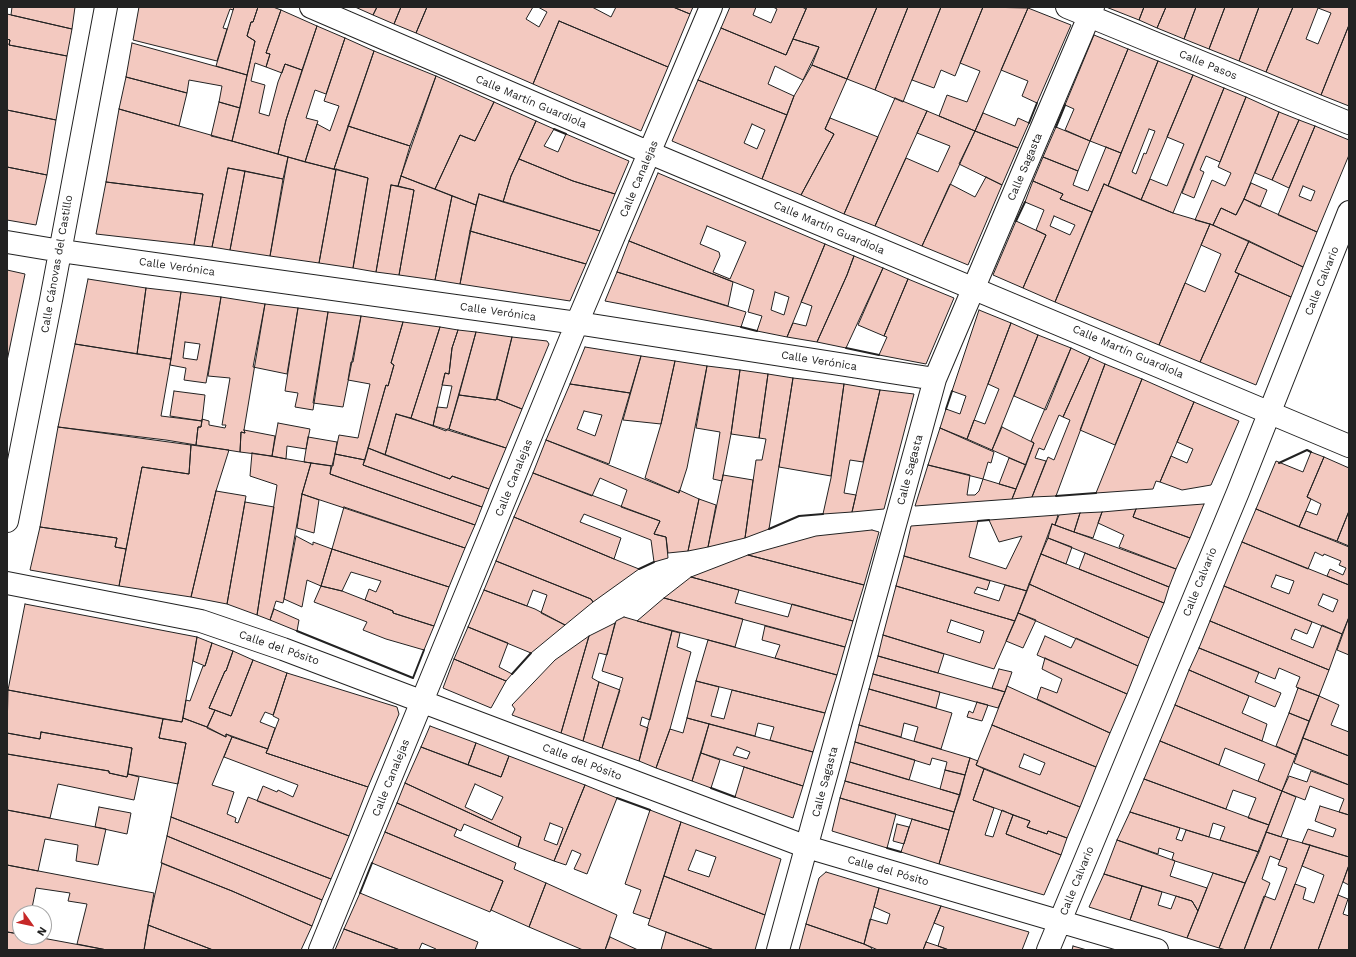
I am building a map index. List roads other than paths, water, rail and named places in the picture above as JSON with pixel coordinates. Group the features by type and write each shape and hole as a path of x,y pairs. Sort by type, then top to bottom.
{"street":[{"name":"Calle Cánovas del Castillo","path":"7,521 106,7"},
{"name":"Calle Martín Guardiola","path":"311,7 650,153 1349,446"},
{"name":"Calle Canalejas","path":"320,950 577,323 711,7"},
{"name":"Calle Pasos","path":"1068,7 1091,12 1349,123"},
{"name":"Calle Sagasta","path":"778,950 935,379 1091,12"},
{"name":"Calle Calvario","path":"1048,950 1270,412 1349,212"},
{"name":"Calle Verónica","path":"7,242 60,251 577,323 935,379"},
{"name":"Calle del Pósito","path":"7,583 201,622 284,649 807,847 1157,950"}]}
